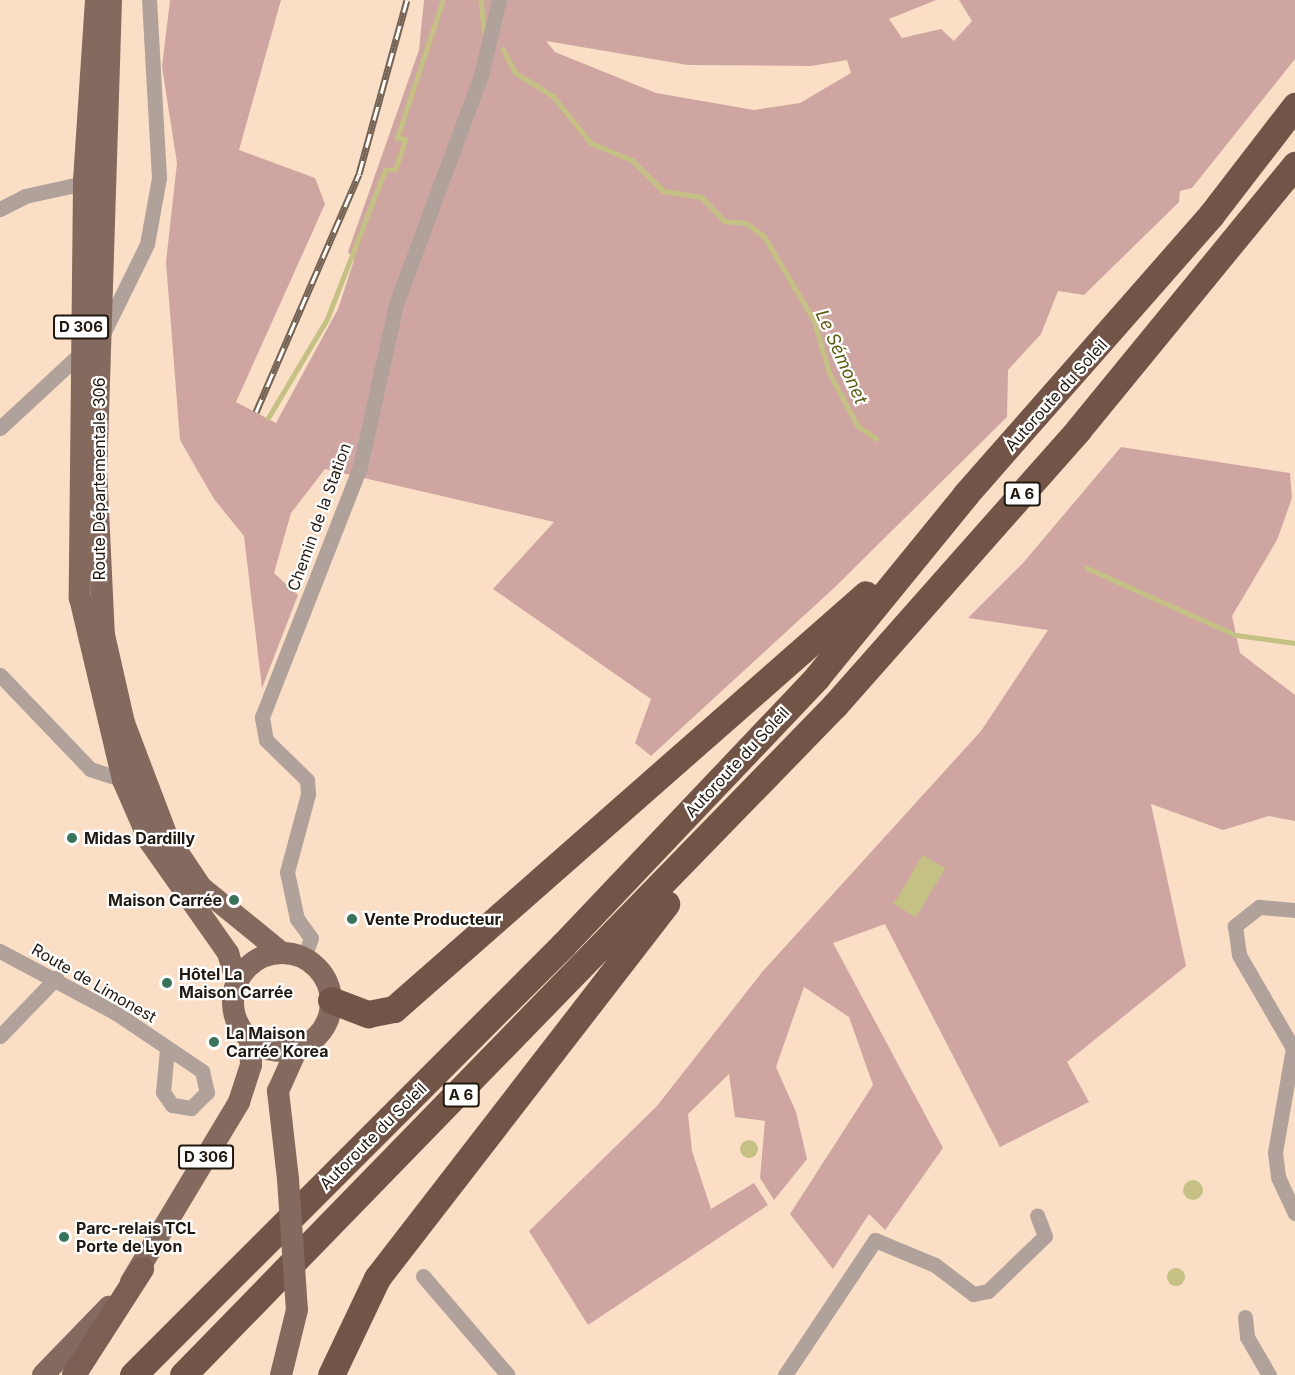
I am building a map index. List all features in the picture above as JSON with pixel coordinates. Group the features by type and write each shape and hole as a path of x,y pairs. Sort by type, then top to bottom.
{"highway":[{"name":"Autoroute du Soleil","path":"133,1375 715,786 817,677 966,494 1095,352 1295,106"},
{"name":"Autoroute du Soleil","path":"183,1375 735,812 1016,502 1295,165"},
{"path":"331,1000 368,1014 394,1009 831,628 966,494"},
{"path":"331,1375 377,1278 735,812"},
{"path":"74,1375 142,1269"}],"main road":[{"name":"Route Départementale 306","path":"96,0 84,183 99,593 124,723 167,837 186,868 225,910 282,953"},
{"name":"Route Départementale 306","path":"111,0 90,347 80,598 123,780 150,842 228,953 237,982"},
{"path":"295,1375 297,1310 288,1179 278,1091 297,1049 322,1030 331,1000 323,975 304,958 282,953 255,961 237,982 234,1013 250,1040 281,1051 297,1049"},
{"name":"D 306","path":"43,1375 142,1269 238,1102 251,1065 250,1040"},
{"path":"281,1375 297,1310"}],"street":[{"name":"Route Départementale 306","path":"0,428 90,347 147,244 159,178 149,0"},
{"name":"Chemin de la Station","path":"304,958 311,938 297,919 287,872 308,794 307,780 266,740 262,717 360,467 396,304 481,75 499,0"},
{"path":"0,208 25,196 84,183"},
{"path":"0,675 90,769 123,780"},
{"path":"1295,910 1258,907 1235,926 1239,955 1293,1048 1275,1152 1278,1177 1295,1213"},
{"name":"Route de Limonest","path":"0,951 56,978 168,1049"},
{"path":"0,1036 56,978"},
{"path":"784,1375 875,1240 935,1265 973,1294 988,1291 1045,1236 1037,1215"},
{"path":"423,1276 508,1375"},
{"path":"1245,1317 1247,1337 1269,1375"}],"shaded area":[{"path":"170,0 281,0 239,150 315,178 325,204 236,402 276,423 338,309 354,260 348,252 419,50 424,0 936,0 889,19 902,38 941,29 954,41 972,21 959,0 1295,0 1295,59 1192,188 1180,191 1179,202 1084,295 1058,291 1041,334 1008,370 1007,417 834,588 651,756 635,743 651,699 493,589 554,522 325,469 291,513 274,573 298,595 262,688 244,536 214,499 180,440 166,262 177,163 162,67","holes":["546,41 688,65 811,66 847,60 851,73 800,103 754,110 656,93 555,52"]},
{"path":"1121,447 1290,473 1292,498 1277,540 1232,616 1240,653 1295,695 1295,821 1269,816 1223,830 1151,804 1186,966 1067,1062 1089,1102 1000,1147 885,924 833,943 943,1148 885,1230 869,1214 833,1269 790,1214 873,1085 849,1017 804,987 776,1067 796,1112 807,1159 774,1200 760,1178 765,1121 735,1117 729,1074 688,1114 692,1151 711,1209 754,1183 768,1205 588,1325 529,1231 657,1106 763,971 981,731 1048,630 968,618 1023,563"},
{"path":"923,855 945,868 916,917 894,904"},
{"path":"749,1140 755,1143 758,1149 755,1155 749,1158 743,1155 740,1149 743,1143"},
{"path":"1193,1180 1200,1183 1203,1190 1200,1197 1193,1200 1186,1197 1183,1190 1186,1183"},
{"path":"1176,1268 1182,1271 1185,1277 1182,1283 1176,1286 1170,1283 1167,1277 1170,1271"}],"waterway":[{"path":"268,418 327,319 385,170 395,170 405,140 397,138 443,0"},
{"name":"Le Sémonet","path":"481,0 484,31"},
{"name":"Le Sémonet","path":"503,49 516,73 553,96 591,143 632,160 664,191 702,197 724,221 746,223 764,236 814,320 830,374 858,426 876,438"},
{"name":"Le Sémonet","path":"1087,568 1236,635 1295,643"}],"railway":[{"path":"256,412 359,174 407,0"}],"place":[{"name":"Midas Dardilly","path":"72,838"},
{"name":"Maison Carrée","path":"234,900"},
{"name":"Vente Producteur","path":"352,919"},
{"name":"Hôtel La Maison Carrée","path":"167,983"},
{"name":"La Maison Carrée Korea","path":"214,1042"},
{"name":"Parc-relais TCL Porte de Lyon","path":"64,1237"}]}
